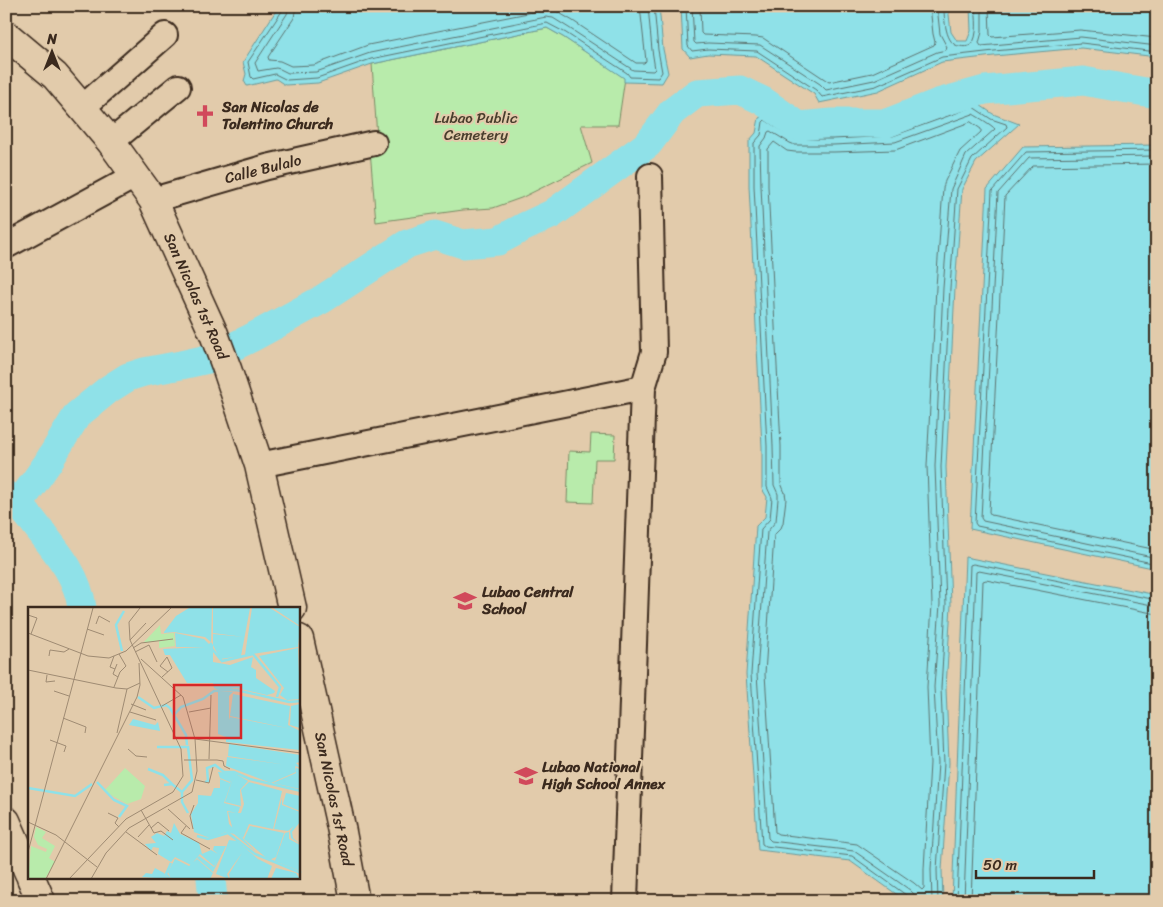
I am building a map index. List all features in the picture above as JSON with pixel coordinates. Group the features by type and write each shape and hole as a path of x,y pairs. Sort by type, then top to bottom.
{"main road":[{"name":"San Nicolas 1st Road","path":"6,35 55,76 111,142 153,200 214,334 228,370 259,465 292,607"},
{"name":"San Nicolas 1st Road","path":"300,643 342,827 355,901"},
{"path":"6,821 28,871"},
{"path":"32,880 41,901"}],"street":[{"path":"82,108 165,35"},
{"path":"111,142 178,87"},
{"name":"Calle Bulalo","path":"153,200 267,167 374,143"},
{"path":"6,246 134,176"},
{"path":"625,901 643,388 654,352 650,176"},
{"path":"259,465 643,388"}],"green space":[{"name":"Lubao Public Cemetery","path":"547,28 625,78 618,125 581,125 592,163 521,198 493,208 463,210 376,222 370,150 377,137 372,64"},
{"path":"591,434 615,435 614,459 595,459 593,503 567,502 569,451 590,452"}],"water":[{"path":"279,6 659,6 663,49 668,73 662,83 624,82 624,78 547,28 372,64 318,83 285,85 276,79 247,86 244,81 246,74 243,62"},
{"path":"681,6 948,6 951,32 957,41 967,41 971,31 970,6 1157,6 1157,57 1081,48 942,62 878,91 819,103 814,94 756,56 708,54 690,57 683,49"},
{"path":"974,101 993,114 1019,124 976,162 962,189 946,467 951,605 946,688 949,763 942,870 943,901 906,901 850,861 758,850 746,674 756,526 765,517 767,497 762,489 762,447 749,186 749,141 756,133 759,118 766,114 796,134 893,131"},
{"path":"1157,145 1157,569 970,529 987,189 1023,147"},
{"path":"965,557 1157,595 1157,901 952,901"}],"waterway":[{"path":"18,505 47,464 77,415 109,389 128,377 208,359 321,300 407,244 435,235 463,244 498,241 552,214 648,144 672,112 697,93 740,90 763,101 799,126 832,123 887,123 938,103 985,90 1083,81 1157,94"},
{"path":"6,495 31,519 60,556 72,575 82,607"},
{"path":"211,880 213,901"}],"place":[{"name":"San Nicolas de Tolentino Church","path":"205,116"},
{"name":"Lubao Central School","path":"465,601"},
{"name":"Lubao National High School Annex","path":"526,776"}]}
